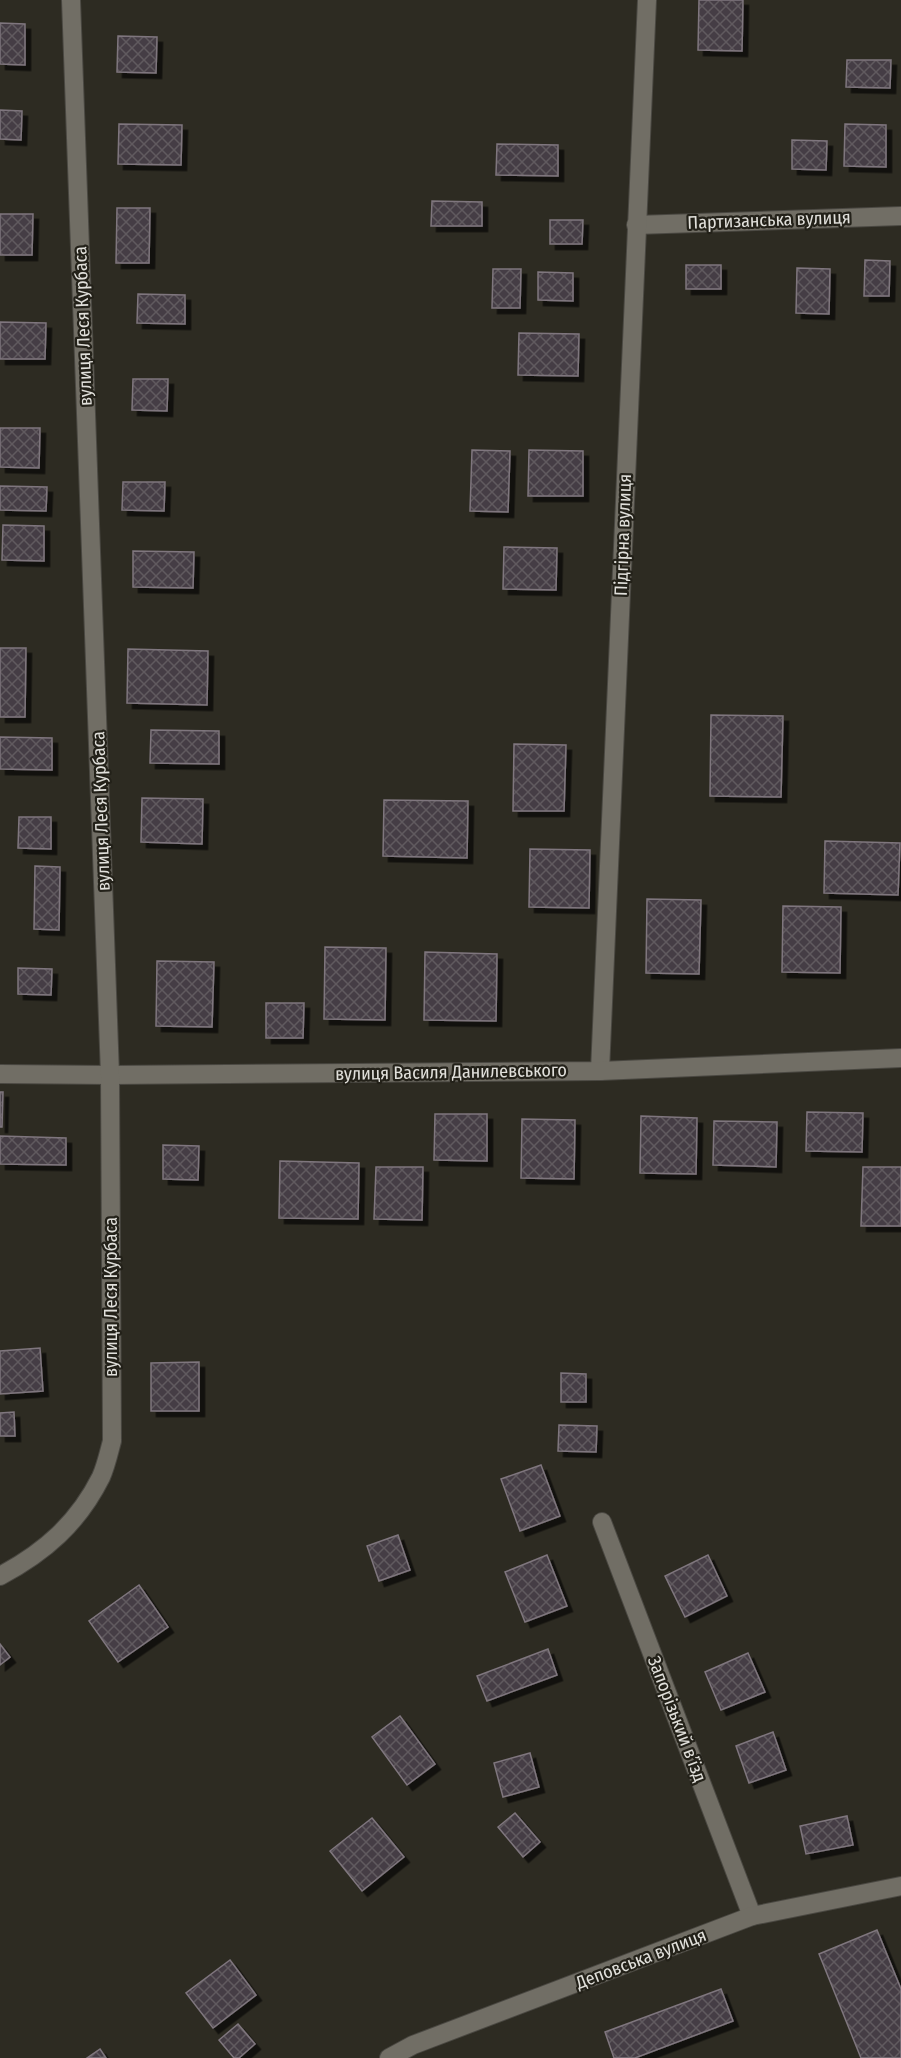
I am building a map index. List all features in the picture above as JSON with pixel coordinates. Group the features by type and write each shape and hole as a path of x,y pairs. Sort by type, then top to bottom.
{"street":[{"name":"вулиця Леся Курбаса","path":"0,1576 48,1546 67,1528 102,1475 112,1441 110,1076 71,0"},
{"name":"Підгірна вулиця","path":"600,1071 647,0"},
{"name":"Партизанська вулиця","path":"636,225 901,216"},
{"name":"вулиця Василя Данилевського","path":"0,1074 110,1076 600,1071 901,1058"},
{"name":"Запорізький вʼїзд","path":"602,1522 752,1916"},
{"name":"Деповська вулиця","path":"388,2058 413,2045 752,1916 901,1886"}],"building":[{"path":"699,0 743,0 742,51 698,50"},
{"path":"0,23 25,24 25,65 0,64"},
{"path":"118,36 157,37 156,73 117,72"},
{"path":"847,60 891,60 890,88 846,87"},
{"path":"0,110 22,111 21,140 0,139"},
{"path":"119,124 182,125 181,165 118,164"},
{"path":"845,124 886,125 886,167 844,166"},
{"path":"792,140 827,141 826,170 792,169"},
{"path":"497,144 558,145 558,176 496,175"},
{"path":"432,201 482,202 482,226 431,226"},
{"path":"117,208 150,208 149,263 116,263"},
{"path":"0,214 33,214 32,255 0,255"},
{"path":"550,220 583,220 582,244 550,244"},
{"path":"865,260 890,261 889,296 864,296"},
{"path":"686,265 721,265 721,289 686,289"},
{"path":"797,268 830,269 829,314 796,313"},
{"path":"493,269 521,269 520,308 492,308"},
{"path":"538,272 573,273 573,301 538,300"},
{"path":"138,294 185,295 185,324 137,323"},
{"path":"0,322 46,323 45,359 0,359"},
{"path":"519,333 579,334 578,376 518,375"},
{"path":"133,379 168,379 167,411 132,410"},
{"path":"0,428 40,428 39,468 0,467"},
{"path":"472,450 510,451 508,512 470,511"},
{"path":"529,450 583,451 583,496 528,496"},
{"path":"123,482 165,482 164,511 122,510"},
{"path":"0,486 47,487 46,511 0,510"},
{"path":"3,525 44,526 44,561 2,560"},
{"path":"504,547 557,548 556,590 503,589"},
{"path":"133,551 194,552 193,588 133,587"},
{"path":"0,648 26,648 25,717 0,717"},
{"path":"128,649 208,651 207,705 127,703"},
{"path":"711,715 783,716 781,797 710,796"},
{"path":"151,730 219,731 219,764 150,763"},
{"path":"0,737 52,738 52,770 0,769"},
{"path":"514,744 566,745 564,811 513,811"},
{"path":"142,798 203,799 202,844 141,842"},
{"path":"384,800 468,801 467,858 383,856"},
{"path":"19,817 51,817 51,849 18,848"},
{"path":"825,841 900,843 898,895 824,893"},
{"path":"530,849 590,850 589,908 529,907"},
{"path":"35,866 60,867 59,930 34,929"},
{"path":"647,899 701,900 699,974 646,973"},
{"path":"783,906 841,907 840,973 782,972"},
{"path":"325,947 386,948 385,1020 324,1019"},
{"path":"425,952 497,954 496,1021 424,1020"},
{"path":"157,961 214,962 212,1027 156,1026"},
{"path":"18,968 52,969 51,995 18,994"},
{"path":"266,1003 304,1003 303,1038 266,1038"},
{"path":"0,1092 3,1092 2,1127 0,1127"},
{"path":"807,1112 863,1113 862,1152 806,1151"},
{"path":"435,1114 487,1114 487,1161 434,1160"},
{"path":"641,1116 697,1118 696,1174 640,1173"},
{"path":"522,1119 575,1120 574,1179 521,1178"},
{"path":"714,1121 777,1122 776,1167 713,1165"},
{"path":"0,1136 66,1138 66,1165 0,1164"},
{"path":"163,1145 199,1146 198,1180 163,1179"},
{"path":"280,1161 359,1163 358,1219 279,1218"},
{"path":"376,1167 423,1167 422,1220 374,1219"},
{"path":"863,1167 901,1167 901,1226 861,1226"},
{"path":"40,1348 43,1391 0,1394 0,1351"},
{"path":"199,1362 199,1411 151,1411 151,1363"},
{"path":"561,1373 586,1374 586,1402 561,1402"},
{"path":"14,1412 15,1436 0,1436 0,1413"},
{"path":"559,1425 597,1426 596,1452 558,1451"},
{"path":"541,1465 560,1516 520,1531 501,1479"},
{"path":"398,1535 410,1570 379,1581 367,1546"},
{"path":"547,1555 567,1606 525,1622 505,1572"},
{"path":"708,1555 727,1596 685,1617 665,1576"},
{"path":"139,1585 168,1627 118,1662 89,1621"},
{"path":"0,1644 10,1657 0,1665"},
{"path":"548,1649 557,1675 487,1701 477,1676"},
{"path":"748,1653 765,1692 721,1710 705,1672"},
{"path":"400,1716 435,1764 407,1785 372,1737"},
{"path":"773,1732 786,1770 749,1783 736,1746"},
{"path":"530,1753 539,1787 503,1797 494,1763"},
{"path":"515,1813 540,1842 523,1857 498,1827"},
{"path":"847,1816 853,1845 806,1854 800,1826"},
{"path":"372,1818 404,1857 362,1891 330,1851"},
{"path":"877,1930 901,1989 901,2058 861,2058 819,1954"},
{"path":"230,1960 256,1995 213,2028 186,1993"},
{"path":"721,1989 733,2021 635,2058 614,2058 605,2032"},
{"path":"238,2024 255,2044 239,2058 234,2058 219,2040"},
{"path":"100,2049 106,2058 87,2058"}]}
